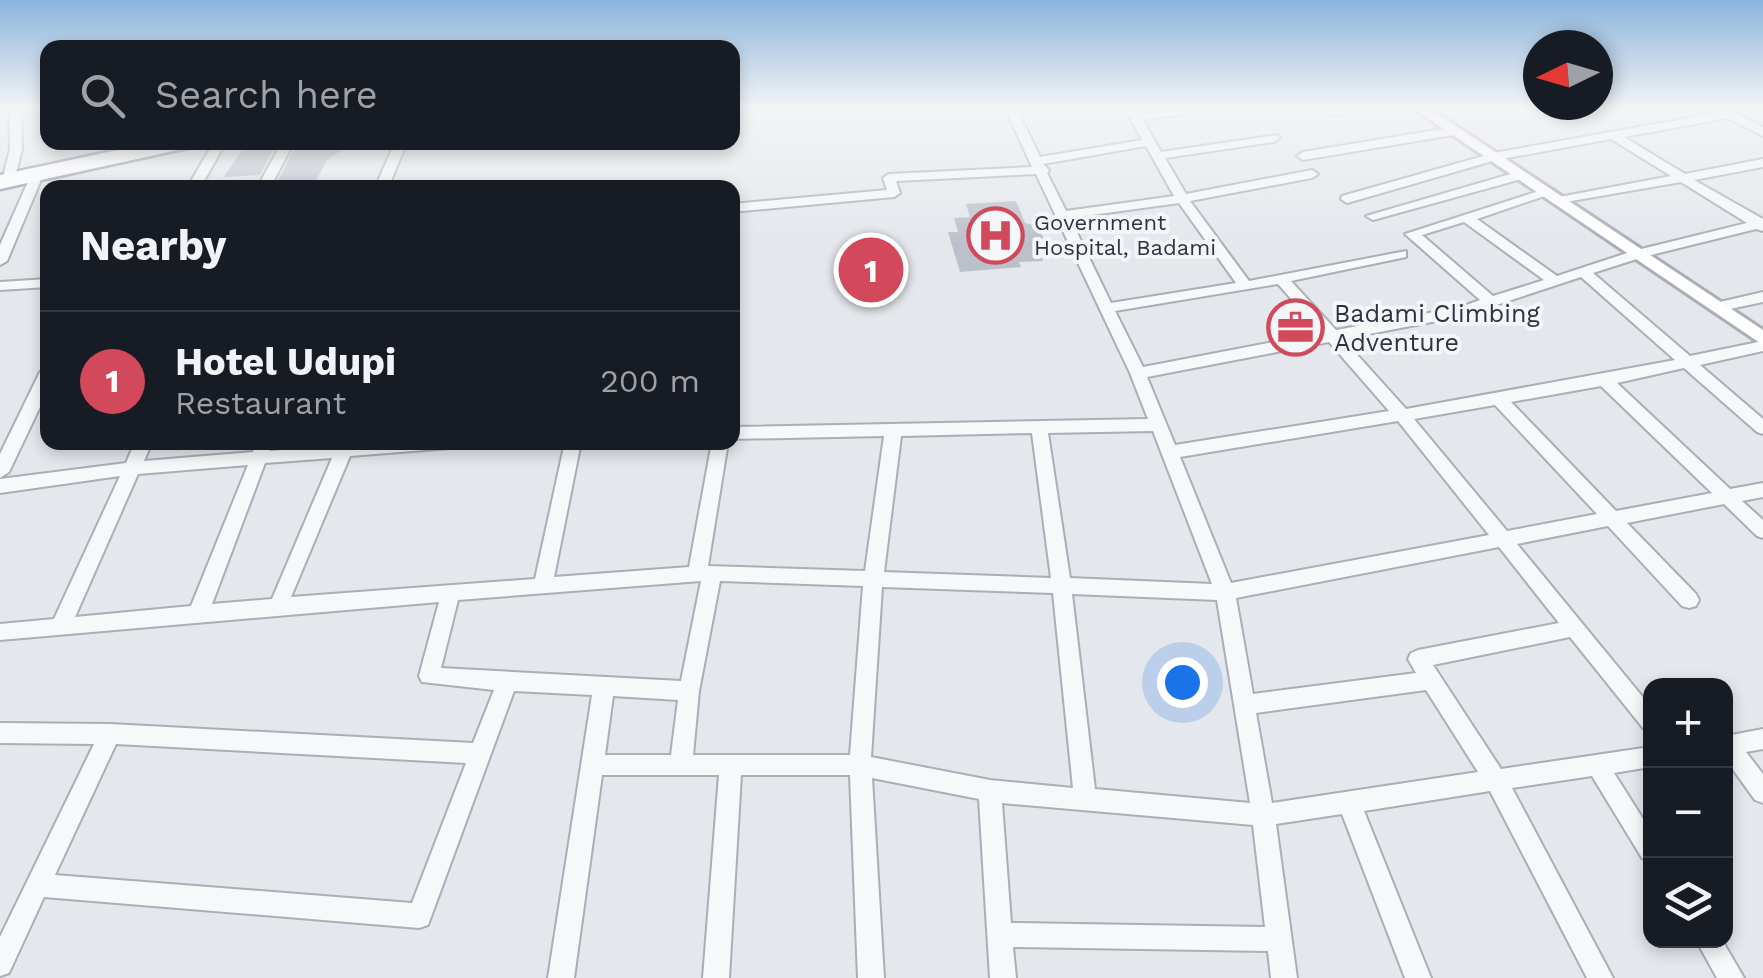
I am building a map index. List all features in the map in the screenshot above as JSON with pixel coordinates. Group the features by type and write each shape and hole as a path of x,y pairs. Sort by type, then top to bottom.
{"highway":[{"path":"4,182 134,154"}],"street":[{"path":"4,182 14,154"},
{"path":"198,180 213,154"},
{"path":"267,180 281,154"},
{"path":"384,180 396,154"},
{"path":"1034,154 1138,373 1226,592 1263,814 1284,978"},
{"path":"740,207 894,193 889,178 1040,166 1097,154"},
{"path":"1172,154 1157,156 1182,199 1245,286"},
{"path":"1303,156 1317,154"},
{"path":"1488,154 1763,342"},
{"path":"1348,199 1518,154"},
{"path":"1643,154 1761,225"},
{"path":"1491,302 1412,234 1553,197 1763,163"},
{"path":"1065,215 1182,199 1312,174"},
{"path":"0,261 37,175"},
{"path":"1373,216 1521,176"},
{"path":"1466,218 1555,281"},
{"path":"1138,373 1338,337 1491,302 1638,254 1761,225"},
{"path":"1106,308 1245,286 1402,254"},
{"path":"1583,272 1763,428"},
{"path":"1282,278 1338,337 1643,712"},
{"path":"0,286 40,284"},
{"path":"1716,307 1763,297"},
{"path":"1170,452 1604,380 1763,342"},
{"path":"1604,380 1763,531"},
{"path":"0,472 40,389"},
{"path":"1498,398 1689,600"},
{"path":"740,433 1160,425"},
{"path":"1039,428 1062,586 1085,799"},
{"path":"870,978 860,765 873,580 893,430"},
{"path":"60,628 141,450"},
{"path":"0,486 263,450 198,614"},
{"path":"278,606 344,450"},
{"path":"543,584 572,450"},
{"path":"681,765 719,450"},
{"path":"0,632 452,591 704,574 1226,592 1763,490"},
{"path":"452,591 429,676 689,692"},
{"path":"1574,628 1418,659 1496,780 1600,978"},
{"path":"1244,706 1431,680"},
{"path":"38,885 419,916 507,682"},
{"path":"560,978 604,687"},
{"path":"0,733 110,734 481,754"},
{"path":"0,964 110,734"},
{"path":"1733,745 1763,740"},
{"path":"1733,755 1763,792"},
{"path":"594,765 860,765 990,791 1263,814 1643,758"},
{"path":"1597,765 1643,839"},
{"path":"716,978 731,766"},
{"path":"990,791 1003,978"},
{"path":"1350,802 1418,978"},
{"path":"1000,935 1279,939"},
{"path":"1713,948 1731,978"}],"building":[{"path":"240,154 271,154 260,175 224,177"},
{"path":"292,154 337,154 327,160 316,180 278,180"},
{"path":"1016,201 1025,223 1038,226 1045,242 1037,243 1043,261 1019,262 1021,267 960,272 948,232 958,232 954,218 970,217 966,204"}],"place":[{"name":"Government Hospital, Badami","path":"995,235"},
{"name":"Hotel Udupi","path":"871,270"},
{"name":"Badami Climbing Adventure","path":"1295,327"}]}
